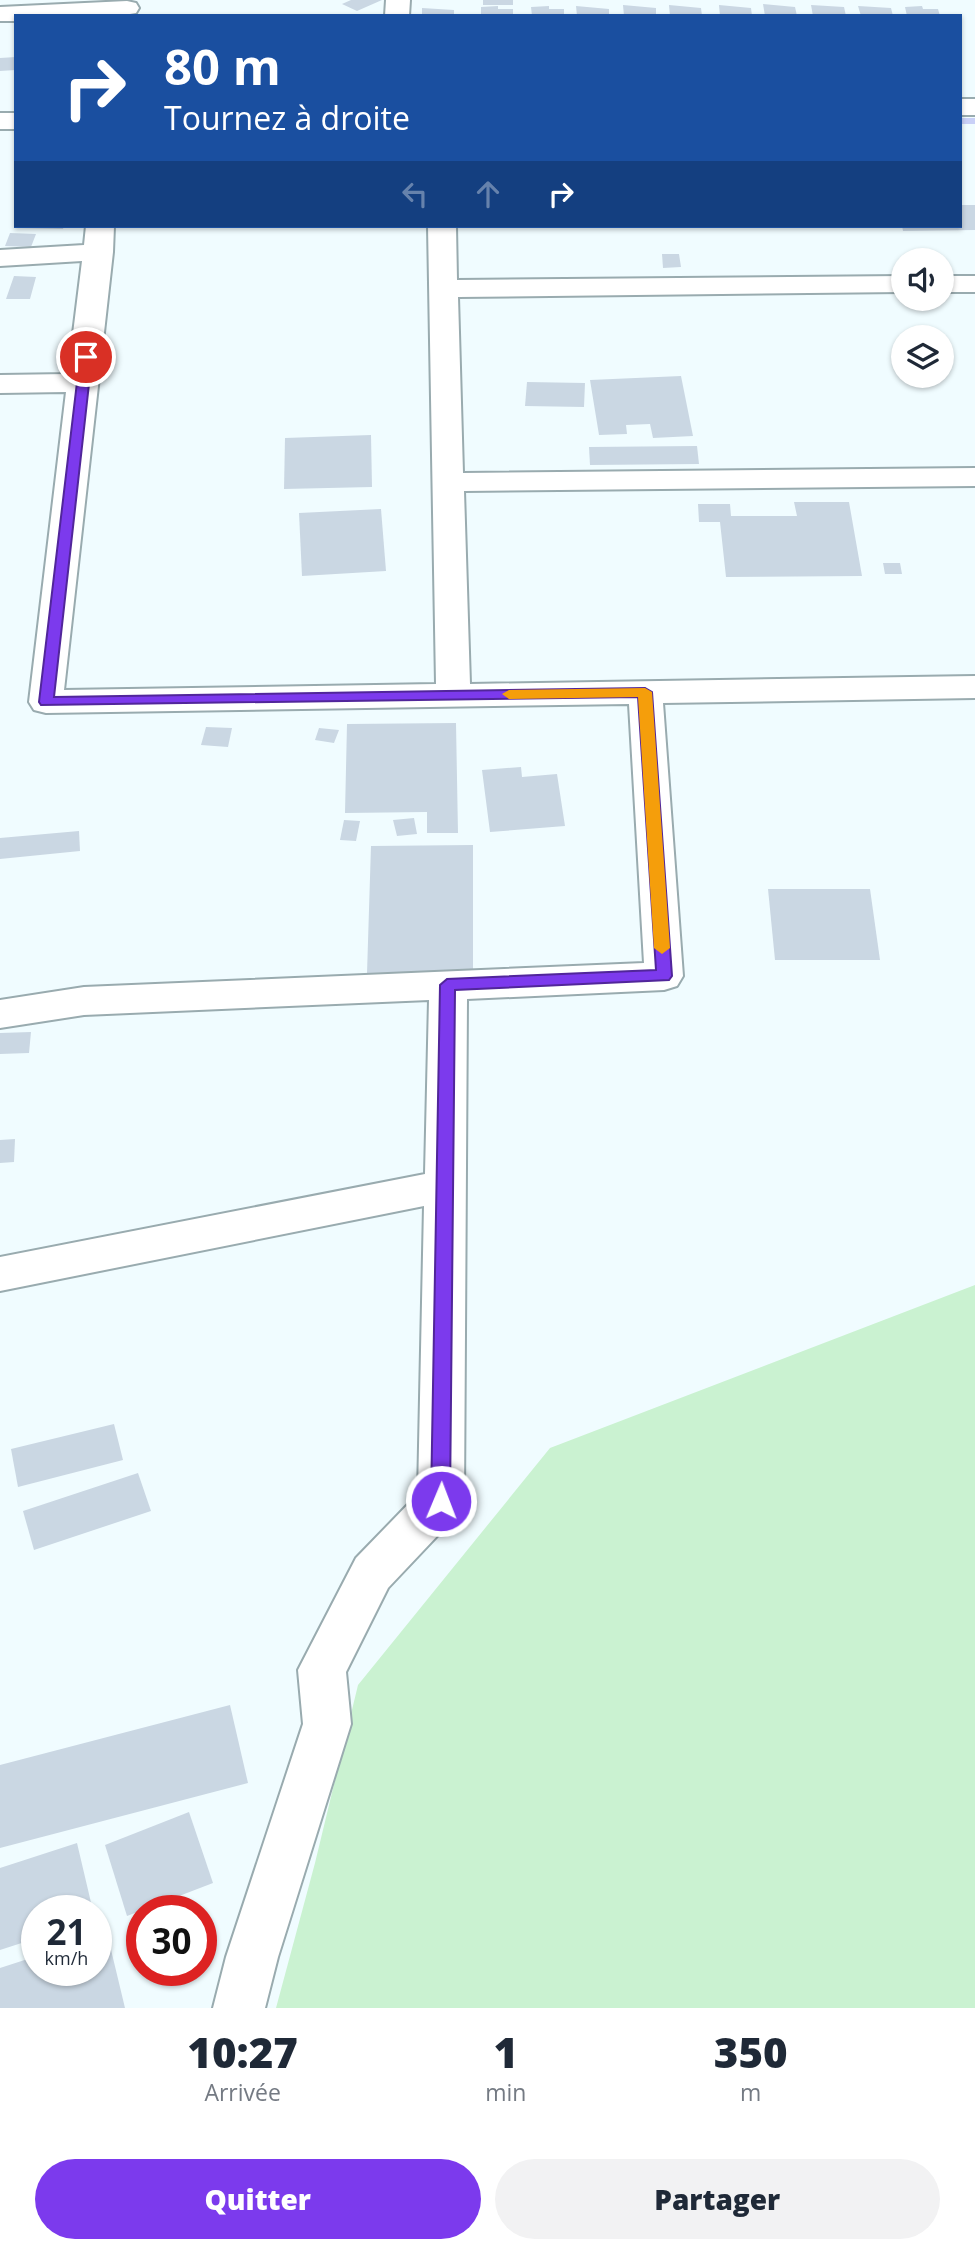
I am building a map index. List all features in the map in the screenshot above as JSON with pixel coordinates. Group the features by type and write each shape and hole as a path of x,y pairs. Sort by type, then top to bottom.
{"street":[{"path":"0,13 127,8"},
{"path":"442,228 453,695"},
{"path":"0,258 99,239 46,702 975,687"},
{"path":"443,289 891,284"},
{"path":"954,284 975,284"},
{"path":"0,384 83,383"},
{"path":"448,482 975,477"},
{"path":"0,1014 84,1001 664,976 645,692"},
{"path":"239,2008 327,1724 322,1670 372,1573 441,1501 447,985"},
{"path":"0,1274 445,1186"}],"green space":[{"path":"975,1285 975,2008 276,2008 315,1863 358,1685 550,1448"}],"building":[{"path":"351,0 382,0 357,11 342,4"},
{"path":"483,0 513,0 513,5 483,5"},
{"path":"763,4 795,7 797,14 765,14"},
{"path":"623,5 656,8 656,14 624,14"},
{"path":"669,5 701,8 702,14 670,14"},
{"path":"719,5 751,8 752,14 720,14"},
{"path":"811,5 844,7 846,14 813,14"},
{"path":"576,6 609,9 609,14 577,14"},
{"path":"858,6 891,8 892,14 860,14"},
{"path":"481,7 513,9 513,14 481,14"},
{"path":"531,7 564,9 564,14 532,14"},
{"path":"905,7 938,9 939,14 907,14"},
{"path":"422,8 454,10 454,14 422,14"},
{"path":"14,57 14,70 0,71 0,58"},
{"path":"962,205 975,205 975,230 903,231 902,228 962,228"},
{"path":"10,233 36,234 31,247 5,246"},
{"path":"662,254 679,254 681,267 663,268"},
{"path":"14,276 36,277 30,299 6,299"},
{"path":"681,376 693,436 653,438 650,424 626,425 627,434 599,435 590,380"},
{"path":"527,382 585,383 584,407 525,406"},
{"path":"371,435 372,487 284,489 285,438"},
{"path":"697,446 699,464 590,465 589,447"},
{"path":"794,502 849,502 862,576 726,577 720,522 699,522 698,504 730,504 731,516 797,516"},
{"path":"381,509 386,571 302,576 299,513"},
{"path":"883,563 900,563 902,574 885,574"},
{"path":"456,723 458,833 427,833 427,812 345,813 347,724"},
{"path":"206,727 232,728 228,747 201,745"},
{"path":"319,728 339,730 334,743 315,740"},
{"path":"521,767 522,777 557,774 565,826 490,832 482,770"},
{"path":"414,818 417,834 397,836 393,820"},
{"path":"344,820 360,821 356,841 340,840"},
{"path":"79,831 80,851 0,859 0,838"},
{"path":"473,845 473,972 367,973 371,846"},
{"path":"768,889 870,889 880,960 775,960"},
{"path":"31,1032 29,1053 0,1054 0,1033"},
{"path":"15,1139 14,1162 0,1163 0,1140"},
{"path":"114,1424 123,1460 18,1487 11,1449"},
{"path":"138,1473 151,1511 34,1550 23,1511"},
{"path":"230,1705 248,1783 0,1848 0,1765"},
{"path":"189,1812 213,1883 182,1895 126,1895 126,1913 105,1845"},
{"path":"77,1843 89,1895 21,1895 21,1943 0,1950 0,1868"},
{"path":"112,1954 125,2008 0,2008 0,1968 21,1961 21,1986 112,1986"}],"waterway":[{"path":"962,121 975,121"}],"slow traffic":[{"path":"509,694 645,692 662,948"}],"route":[{"path":"86,357 46,702 645,692 664,976 447,985 441,1501"}]}
